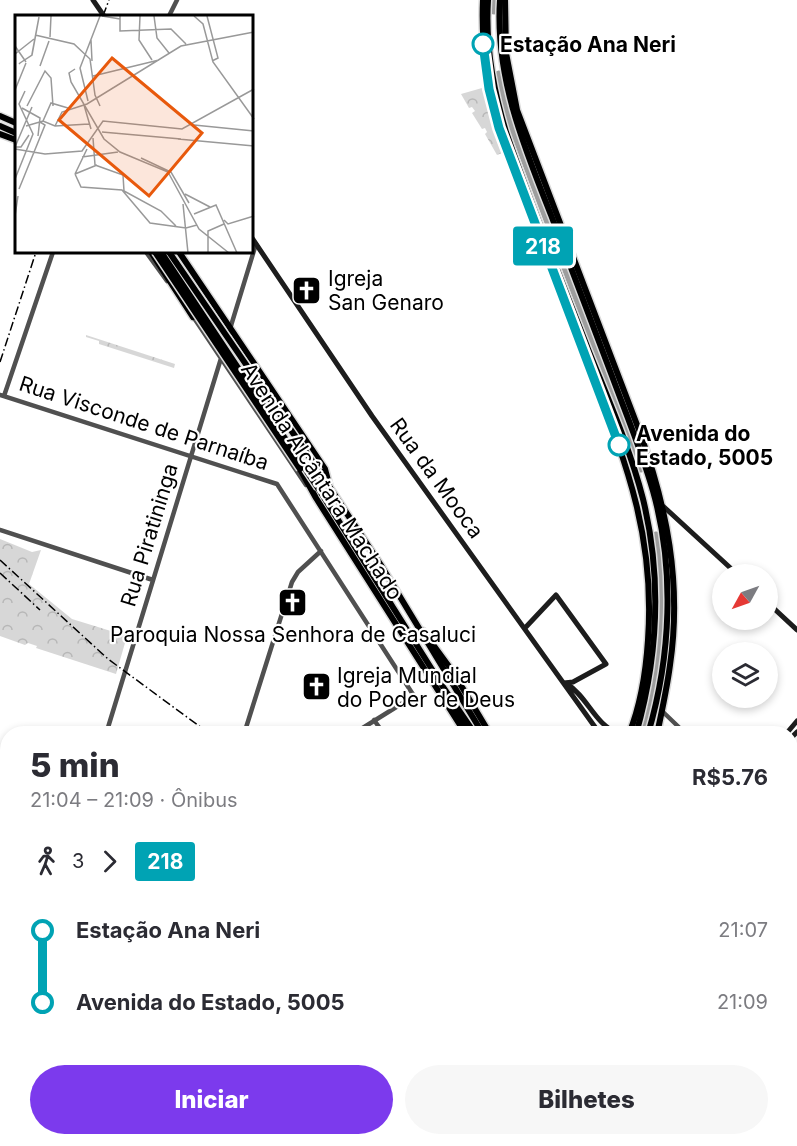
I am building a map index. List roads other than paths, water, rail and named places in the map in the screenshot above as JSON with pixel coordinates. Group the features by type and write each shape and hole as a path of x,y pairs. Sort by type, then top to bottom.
{"main road":[{"path":"93,0 103,15"},
{"path":"483,0 483,44 486,71 499,128 623,455 642,525 648,563 649,622 643,678 631,726"},
{"path":"488,0 490,66 496,102 624,441 643,498 654,572 655,622 646,692 638,726"},
{"path":"501,0 502,57 514,118 643,458 661,524 666,567 666,627 659,693 650,726"},
{"path":"505,0 506,54 517,110 656,475 664,507 669,534 674,605 670,666 659,726"},
{"path":"0,116 15,123"},
{"path":"0,126 15,134"},
{"path":"0,134 15,141"},
{"name":"Rua da Mooca","path":"254,241 372,416 594,726"},
{"path":"154,254 193,317"},
{"path":"154,254 300,469 315,496"},
{"name":"Avenida Alcântara Machado","path":"162,254 318,488 468,726"},
{"name":"Avenida Alcântara Machado","path":"170,254 329,484 416,621 453,672 485,726"},
{"path":"180,254 325,469 329,484"},
{"name":"Avenida Alcântara Machado","path":"315,496 468,726"},
{"path":"329,506 346,511"},
{"path":"664,507 726,564"},
{"path":"525,628 556,595 606,664 570,683 564,682"},
{"path":"778,612 797,630"},
{"name":"Avenida Alcântara Machado","path":"416,621 469,726"},
{"path":"581,677 578,686 581,696"},
{"path":"564,682 581,696 605,726"}],"street":[{"path":"170,15 177,0"},
{"name":"Rua Piratininga","path":"254,250 256,244"},
{"path":"2,396 52,254"},
{"name":"Avenida Alcântara Machado","path":"147,254 206,335 315,496"},
{"name":"Rua Piratininga","path":"108,726 253,254"},
{"path":"206,335 209,334 221,314"},
{"path":"227,367 234,346 241,344"},
{"path":"216,371 231,372"},
{"name":"Rua Visconde de Parnaíba","path":"2,396 277,484 414,696 374,720"},
{"path":"0,530 153,580"},
{"path":"247,726 292,582 298,572 321,551"},
{"path":"662,711 678,726"},
{"path":"365,726 374,720 378,726"}],"waterway":[{"path":"494,0 494,11"},
{"path":"499,74 510,122 641,469"},
{"path":"644,726 654,681 660,633 661,584 656,535"}],"railway":[{"path":"103,15 109,0"},
{"path":"0,362 35,254"},
{"path":"0,560 108,659 199,726"},
{"path":"0,573 40,610"}],"place":[{"name":"Estação Ana Neri","path":"483,44"},
{"name":"Igreja San Genaro","path":"307,290"},
{"name":"Avenida do Estado, 5005","path":"619,445"},
{"name":"Paroquia Nossa Senhora de Casaluci","path":"293,603"},
{"name":"Igreja Mundial do Poder de Deus","path":"316,687"}]}
